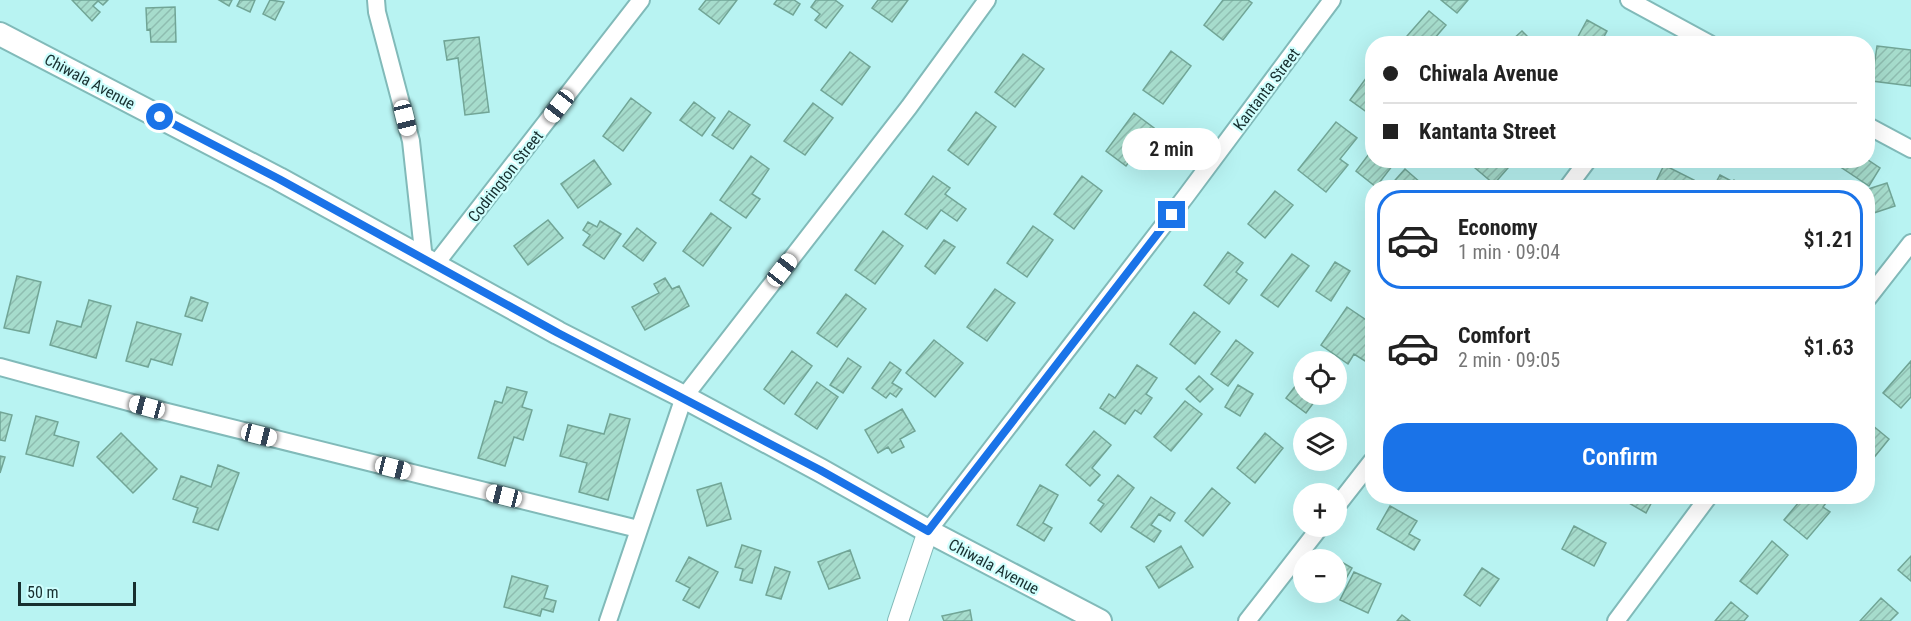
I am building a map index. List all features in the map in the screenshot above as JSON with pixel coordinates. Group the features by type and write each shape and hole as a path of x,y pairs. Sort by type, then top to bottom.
{"main road":[{"name":"Chiwala Avenue","path":"0,34 279,179 558,333 684,397 928,531 1100,621"}],"street":[{"path":"376,0 377,12 411,141 429,263"},
{"name":"Codrington Street","path":"429,263 641,0"},
{"path":"608,621 684,397 909,107 987,0"},
{"name":"Kantanta Street","path":"898,621 928,531 1186,196 1332,0"},
{"path":"1629,0 1680,36"},
{"path":"1875,130 1911,149"},
{"path":"1875,289 1911,243"},
{"path":"0,367 147,407 638,529"},
{"path":"1347,493 1365,470"},
{"path":"1616,621 1703,504"},
{"path":"1247,621 1312,537"}],"building":[{"path":"72,0 108,0 103,5 98,1 93,6 100,12 92,21"},
{"path":"219,0 232,0 229,6"},
{"path":"240,0 255,0 250,12 237,6"},
{"path":"270,0 284,2 275,20 263,14"},
{"path":"706,0 737,0 719,24 699,9"},
{"path":"777,0 794,0 800,4 793,15 774,4"},
{"path":"816,0 835,0 843,6 826,28 815,20 820,14 811,7"},
{"path":"878,0 908,0 892,22 872,8"},
{"path":"1223,0 1248,0 1252,3 1223,40 1204,25"},
{"path":"1441,0 1468,0 1457,13"},
{"path":"175,7 176,42 151,42 150,29 147,30 146,8"},
{"path":"1429,11 1446,25 1437,36 1407,36"},
{"path":"1587,20 1607,31 1604,36 1578,36"},
{"path":"1522,31 1527,36 1517,36"},
{"path":"479,37 489,112 465,115 458,58 447,60 444,41"},
{"path":"1877,46 1911,50 1911,86 1875,81"},
{"path":"1171,51 1191,66 1163,104 1143,90"},
{"path":"850,52 870,67 842,105 821,90"},
{"path":"1023,54 1044,69 1015,107 995,92"},
{"path":"1365,80 1365,111 1350,100"},
{"path":"631,98 651,113 623,151 603,136"},
{"path":"694,102 715,118 702,136 680,120"},
{"path":"813,103 833,118 805,155 784,141"},
{"path":"729,111 750,125 733,149 712,135"},
{"path":"976,112 996,127 968,165 948,150"},
{"path":"1134,113 1154,128 1126,166 1106,151"},
{"path":"1336,122 1357,138 1340,159 1348,165 1326,192 1298,170"},
{"path":"751,156 769,169 752,194 760,199 746,218 720,200"},
{"path":"1365,159 1365,168 1391,168 1381,180 1367,180 1356,171"},
{"path":"594,160 611,184 578,208 561,184"},
{"path":"1875,165 1880,168 1873,180 1860,180 1842,168 1875,168"},
{"path":"1475,168 1508,168 1498,180 1489,180"},
{"path":"1663,168 1670,168 1694,180 1657,180"},
{"path":"1405,169 1418,180 1395,180"},
{"path":"1720,175 1729,180 1717,180"},
{"path":"933,176 950,188 945,194 966,209 957,221 941,210 927,229 905,214"},
{"path":"1082,176 1102,191 1074,229 1054,214"},
{"path":"1887,183 1895,206 1875,213 1875,187"},
{"path":"1275,191 1293,205 1265,238 1248,224"},
{"path":"711,213 731,228 703,266 683,251"},
{"path":"548,220 563,238 528,265 514,246"},
{"path":"600,221 621,234 604,259 583,245 590,235 583,230 588,222 597,227"},
{"path":"1033,226 1053,240 1027,277 1007,263"},
{"path":"637,228 656,243 643,261 623,246"},
{"path":"883,231 903,246 875,284 855,270"},
{"path":"944,240 955,247 935,274 925,266"},
{"path":"1228,252 1243,263 1236,272 1247,280 1229,304 1204,285"},
{"path":"1292,254 1309,266 1278,307 1261,295"},
{"path":"1335,262 1350,271 1331,301 1316,291"},
{"path":"17,276 41,282 29,333 4,328"},
{"path":"665,278 672,289 679,286 689,306 645,330 632,307 659,293 654,284"},
{"path":"995,289 1015,303 987,341 967,327"},
{"path":"846,294 866,309 837,347 817,333"},
{"path":"191,297 208,303 202,321 185,316"},
{"path":"89,300 111,306 96,358 50,345 57,321 81,327"},
{"path":"1347,307 1365,319 1365,361 1354,354 1348,364 1347,351 1330,351 1321,345"},
{"path":"1194,312 1220,332 1195,364 1170,344"},
{"path":"137,322 181,334 172,365 151,359 148,367 126,361"},
{"path":"934,340 963,363 935,397 906,373"},
{"path":"1236,340 1253,353 1228,386 1211,374"},
{"path":"792,351 812,366 784,404 764,389"},
{"path":"848,358 861,367 843,393 830,385"},
{"path":"1911,361 1911,397 1901,408 1883,393"},
{"path":"890,362 901,370 892,383 902,389 896,397 890,393 886,398 872,388"},
{"path":"1137,365 1157,378 1146,394 1152,398 1141,414 1135,410 1125,424 1100,408 1109,394 1115,398"},
{"path":"1199,376 1213,389 1200,402 1186,389"},
{"path":"817,382 838,397 817,429 795,414"},
{"path":"1238,385 1253,394 1240,416 1225,407"},
{"path":"507,387 527,392 522,407 532,410 523,440 514,437 505,466 478,458 495,401 502,403"},
{"path":"1293,389 1293,403 1286,398"},
{"path":"1185,401 1202,414 1171,451 1154,437"},
{"path":"1295,405 1312,405 1306,413"},
{"path":"902,409 915,431 900,439 904,447 892,453 888,447 878,453 865,430"},
{"path":"0,412 12,415 5,441 0,440"},
{"path":"610,414 630,419 608,500 579,492 587,463 560,456 568,425 604,434"},
{"path":"36,416 58,422 54,435 79,442 73,466 26,454"},
{"path":"1875,427 1889,439 1875,456"},
{"path":"1094,431 1111,445 1092,468 1100,475 1090,486 1066,465"},
{"path":"121,433 157,469 133,493 97,457"},
{"path":"1265,433 1283,448 1255,483 1237,468"},
{"path":"0,456 5,457 0,473"},
{"path":"218,465 239,473 218,530 193,522 198,508 173,499 181,476 211,487"},
{"path":"1118,475 1134,488 1101,532 1090,523 1104,504 1098,500"},
{"path":"721,483 731,519 707,526 697,490"},
{"path":"1040,485 1058,495 1043,523 1052,528 1044,541 1017,525"},
{"path":"1212,488 1230,503 1203,536 1185,521"},
{"path":"1151,497 1175,513 1170,521 1159,514 1151,525 1161,531 1154,542 1131,527"},
{"path":"1631,504 1651,504 1646,513"},
{"path":"1797,504 1825,504 1823,507 1830,512 1807,539 1784,520"},
{"path":"1390,506 1417,521 1409,534 1420,540 1414,550 1377,529"},
{"path":"1574,526 1606,543 1594,566 1562,549"},
{"path":"1772,541 1788,555 1757,594 1740,581"},
{"path":"742,545 761,551 752,583 740,580 743,569 735,567"},
{"path":"1181,546 1193,567 1159,588 1146,567"},
{"path":"850,550 860,578 829,589 818,562"},
{"path":"1911,556 1911,581 1898,570"},
{"path":"689,557 718,572 699,608 683,600 690,588 676,581"},
{"path":"1347,565 1352,568 1347,577"},
{"path":"775,567 790,572 781,599 766,595"},
{"path":"1482,568 1499,579 1480,606 1464,595"},
{"path":"1354,572 1381,584 1368,613 1346,603 1347,586"},
{"path":"512,576 548,586 544,598 556,601 553,612 542,609 540,616 504,607"},
{"path":"1881,598 1898,613 1890,621 1860,621"},
{"path":"1731,602 1748,616 1744,621 1715,621"},
{"path":"970,610 972,621 944,621 942,616"},
{"path":"1402,615 1410,621 1397,621"}],"route":[{"path":"160,117 279,179 558,333 820,470 928,531 1172,215"}]}
